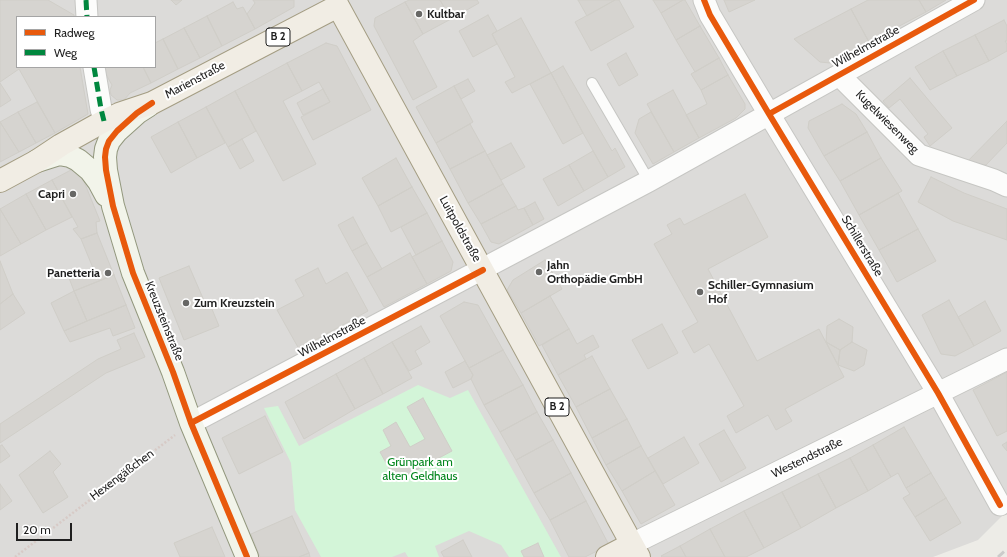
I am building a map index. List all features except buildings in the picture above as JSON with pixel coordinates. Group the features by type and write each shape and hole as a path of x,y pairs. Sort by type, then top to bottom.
{"main road":[{"name":"Marienstraße","path":"0,181 37,161 61,145 109,128 119,114 152,103 340,2"},
{"name":"Luitpoldstraße","path":"340,2 425,166 636,551"},
{"name":"Westendstraße","path":"606,557 636,551"}],"street":[{"path":"86,0 86,16"},
{"name":"Schillerstraße","path":"704,0 710,15 938,393 1000,505"},
{"name":"Wilhelmstraße","path":"191,423 649,181 974,0"},
{"path":"37,161 58,154 70,156 109,128 101,108 94,68"},
{"name":"Kugelwiesenweg","path":"839,75 918,155 994,180 1007,186"},
{"name":"Kreuzsteinstraße","path":"109,128 109,141 105,156 106,170 113,206 133,273 173,372 191,423 247,557"},
{"name":"Kreuzsteinstraße","path":"70,156 78,160 90,170 113,206"},
{"name":"Westendstraße","path":"636,551 938,393 1007,359"}],"lane":[{"path":"592,83 649,181"}],"shaded area":[{"path":"0,0 1007,0 1007,511 978,540 933,557 0,557"}],"green space":[{"name":"Grünpark am alten Geldhaus","path":"418,385 450,398 468,390 561,557 509,557 501,545 469,531 435,546 439,557 408,557 405,552 392,557 321,557 295,510 291,463 264,408 278,406 299,446"}],"railway":[{"path":"998,557 1007,549"}],"marked path":[{"path":"86,0 87,16"},
{"path":"94,68 104,121"}],"cycle path":[{"path":"704,0 710,15 938,393 1000,505"},
{"path":"769,114 974,0"},
{"path":"152,103 137,113 117,131 109,141 105,157 113,206 133,273 173,372 191,423 247,557"},
{"path":"191,423 483,270"}],"place":[{"name":"Kultbar","path":"419,14"},
{"name":"Capri","path":"73,194"},
{"name":"Jahn Orthopädie GmbH","path":"539,272"},
{"name":"Panetteria","path":"108,273"},
{"name":"Schiller-Gymnasium Hof","path":"700,292"},
{"name":"Zum Kreuzstein","path":"186,303"}]}
